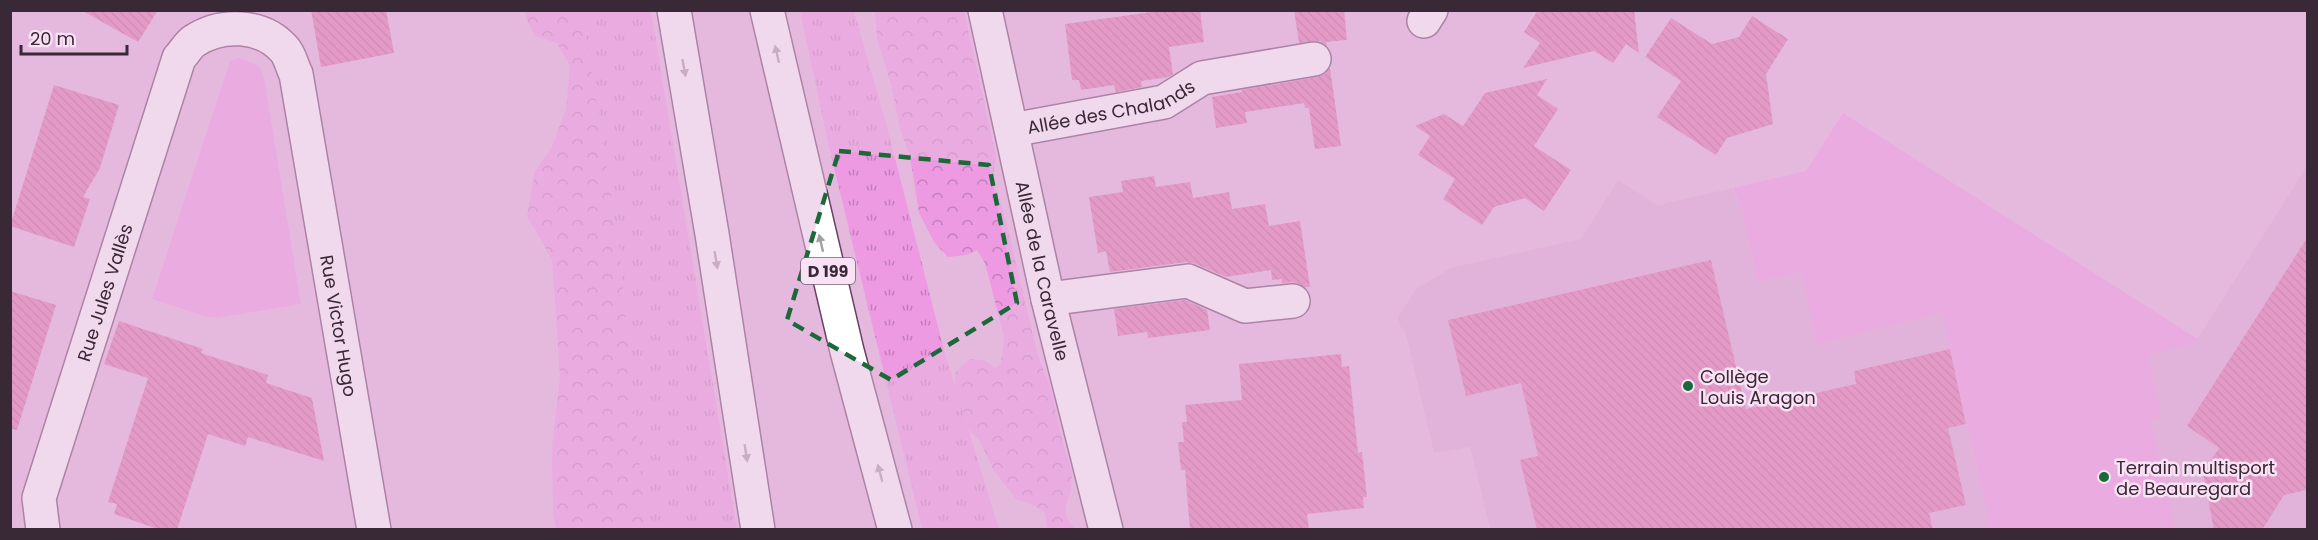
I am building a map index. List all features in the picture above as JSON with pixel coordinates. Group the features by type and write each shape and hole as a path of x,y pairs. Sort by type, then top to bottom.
{"main road":[{"path":"674,10 758,530"},
{"name":"D 199","path":"767,10 847,351 895,530"},
{"name":"Allée de la Caravelle","path":"985,10 1048,299 1106,530"},
{"name":"Rue Victor Hugo","path":"179,58 194,41 218,30 244,28 264,34 285,49 296,74 374,530"},
{"name":"Rue Jules Vallès","path":"43,530 39,498 179,58"},
{"name":"Allée des Chalands","path":"1012,130 1164,102 1202,78 1314,59"},
{"path":"1048,299 1188,281 1245,306 1293,301"}],"highlighted area":[{"path":"839,151 989,165 1017,303 891,380 787,320"}],"shaded area":[{"path":"2307,166 2307,529 2056,529 2038,446 2148,354 2194,344"},
{"name":"Collège Louis Aragon","path":"1618,180 1658,205 1732,188 1742,212 1758,282 1801,272 1942,313 1991,529 1490,529 1470,447 1434,453 1405,331 1400,326 1398,317 1416,289 1450,268 1581,239"}],"green space":[{"path":"525,11 582,11 619,245 646,529 556,529 553,513 552,447 560,377 552,260 527,216 535,171 552,147 566,108 570,66 557,43 535,36 525,16"},
{"path":"582,11 651,11 737,529 646,529 619,245"},
{"path":"800,11 854,11 886,123 944,350 999,529 922,529 828,143"},
{"path":"875,11 964,11 996,156 993,179 1005,216 1037,353 1051,389 1062,440 1072,472 1066,517 1075,529 1047,529 1045,513 1034,505 1017,500 994,471 979,440 969,430 955,386 955,373 969,359 984,360 995,368 1001,363 1004,337 985,263 977,250 966,255 948,257 934,242 919,213 910,157 900,129 891,84 877,39"},
{"path":"239,58 258,65 264,77 301,304 218,318 204,316 152,299 230,61"},
{"path":"1843,113 2198,339 2193,344 2148,355 2162,417 2151,420 2175,529 1991,529 1942,313 1817,344 1801,272 1758,282 1742,212 1733,188 1806,171"}],"building":[{"path":"81,10 158,10 138,42"},
{"path":"311,10 386,10 394,53 321,67"},
{"path":"1166,10 1200,10 1204,42 1169,47 1173,74 1168,77 1141,81 1142,87 1116,92 1114,85 1081,90 1079,80 1072,80 1065,24"},
{"path":"1294,10 1344,10 1347,40 1326,42 1327,46 1320,41 1299,43"},
{"path":"1538,10 1634,10 1639,53 1626,44 1613,63 1594,51 1523,68 1540,43 1524,32"},
{"path":"1752,16 1788,39 1766,74 1773,124 1727,138 1716,155 1657,117 1681,81 1645,57 1671,18 1712,44 1739,37"},
{"path":"1330,68 1341,146 1315,149 1309,108 1305,108 1304,103 1245,112 1247,123 1216,128 1212,97 1242,92 1243,100 1242,90 1317,77 1325,74"},
{"path":"1547,79 1537,95 1558,109 1534,146 1571,170 1544,211 1525,198 1494,207 1482,225 1443,199 1455,179 1418,155 1430,136 1415,126 1444,114 1463,126 1485,93"},
{"path":"54,85 119,105 100,168 83,197 90,199 74,247 10,226"},
{"path":"1154,176 1156,187 1190,182 1193,198 1229,192 1232,209 1265,204 1269,226 1300,221 1310,287 1292,282 1282,283 1282,279 1272,280 1271,270 1226,277 1186,262 1110,272 1106,251 1098,253 1089,197 1123,192 1121,181"},
{"path":"2307,238 2307,490 2284,495 2262,530 2214,530 2203,473 2219,448 2187,426"},
{"name":"Collège Louis Aragon","path":"1711,260 1746,409 1856,384 1854,371 1950,349 1966,424 1948,428 1966,505 1929,513 1933,530 1537,530 1520,460 1538,456 1521,383 1466,396 1448,320"},
{"path":"10,291 56,305 17,430 10,429"},
{"path":"1185,300 1207,310 1210,330 1148,338 1147,332 1118,336 1114,309"},
{"path":"119,321 203,349 201,353 268,375 266,383 312,398 324,461 248,437 245,446 208,434 177,530 161,530 114,514 117,504 108,502 148,378 104,364"},
{"path":"1341,354 1342,367 1349,366 1358,453 1362,452 1367,497 1363,497 1364,508 1307,514 1309,530 1190,530 1185,470 1181,470 1178,442 1184,442 1182,422 1187,422 1185,405 1242,400 1239,364"}],"place":[{"name":"Collège Louis Aragon","path":"1688,386"},
{"name":"Terrain multisport de Beauregard","path":"2104,477"}]}
